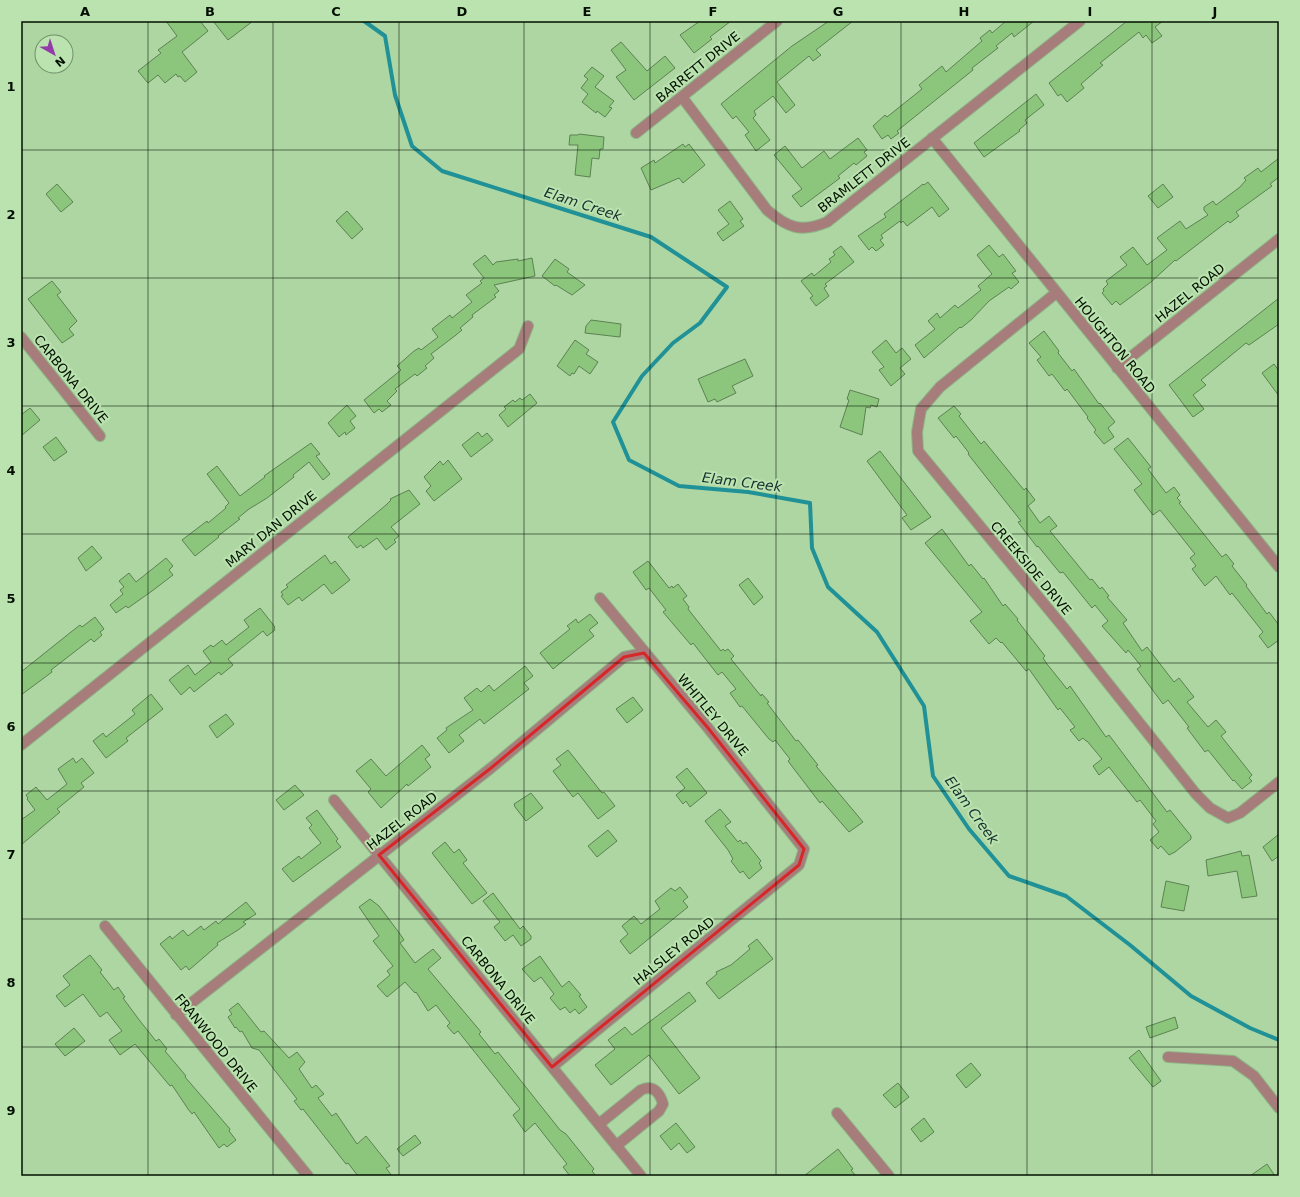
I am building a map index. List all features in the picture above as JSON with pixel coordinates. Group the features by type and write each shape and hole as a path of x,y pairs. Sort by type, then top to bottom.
{"street":[{"name":"BARRETT DRIVE","path":"636,134 777,21"},
{"name":"BRAMLETT DRIVE","path":"682,97 767,210 780,221 796,227 812,228 827,222 1080,21"},
{"name":"HOUGHTON ROAD","path":"932,138 1279,567"},
{"name":"HAZEL ROAD","path":"1117,368 1279,239"},
{"name":"CREEKSIDE DRIVE","path":"1056,293 940,386 921,409 917,432 918,451 1064,628 1196,794 1210,808 1228,818 1240,813 1279,782"},
{"name":"MARY DAN DRIVE","path":"21,745 519,349 528,326"},
{"name":"CARBONA DRIVE","path":"21,338 100,436"},
{"name":"WHITLEY DRIVE","path":"600,598 644,654 708,728 804,849"},
{"name":"HAZEL ROAD","path":"176,1015 491,768 624,657 644,654"},
{"name":"CARBONA DRIVE","path":"334,800 641,1176"},
{"name":"HALSLEY ROAD","path":"552,1067 799,865 804,849"},
{"name":"FRANWOOD DRIVE","path":"105,926 308,1176"},
{"path":"1168,1056 1233,1061 1254,1076 1279,1108"},
{"path":"599,1124 647,1086 653,1088 661,1098 663,1104 659,1111 616,1146"},
{"path":"837,1113 889,1176"}],"highlighted area":[{"path":"644,653 708,728 804,849 799,865 552,1067 379,855 491,768 624,657"}],"building":[{"path":"166,21 200,21 208,31 182,52 197,72 185,82 176,74 165,83 158,75 148,83 138,71 161,53 158,50 177,36"},
{"path":"213,21 253,21 228,40"},
{"path":"700,21 731,21 710,37 712,39 694,53 680,35"},
{"path":"829,21 853,21 816,50 821,55 813,61 809,56 777,82 795,105 786,113 773,96 754,111 756,115 753,118 770,140 756,151 745,135 749,132 736,116 733,119 721,104 792,46"},
{"path":"1006,21 1034,21 1014,37 1012,33 996,46 998,48 972,68 973,70 897,131 899,133 891,139 888,135 882,139 873,126 885,115 887,117 922,89 919,85 942,66 946,72 982,41 980,38 990,30 992,33"},
{"path":"1127,21 1163,21 1155,27 1162,36 1152,43 1146,35 1143,38 1139,32 1100,63 1103,65 1081,84 1084,88 1067,102 1061,94 1058,96 1049,83"},
{"path":"621,42 647,71 665,56 675,68 634,100 616,77 626,70 611,50"},
{"path":"592,67 604,76 595,87 614,101 609,107 612,108 605,117 597,111 596,113 582,102 588,94 581,88 588,79 584,76"},
{"path":"1036,94 1044,105 1025,120 1027,123 1019,130 1020,131 984,157 974,143"},
{"path":"579,134 604,137 603,149 600,149 599,159 592,158 590,177 575,175 578,145 569,145 570,135"},
{"path":"858,138 867,150 864,152 867,156 856,165 854,163 838,176 840,178 801,207 792,196 802,189 774,155 785,146 802,168 824,151 830,159"},
{"path":"683,144 685,147 689,144 705,165 683,183 679,178 651,190 641,168 654,160 655,163"},
{"path":"1279,158 1279,177 1270,184 1272,186 1236,212 1239,216 1230,223 1228,221 1176,261 1175,260 1151,282 1120,305 1116,301 1112,305 1102,293 1104,291 1103,289 1108,284 1106,281 1127,265 1120,257 1133,247 1147,265 1167,250 1157,238 1180,221 1186,229 1208,215 1204,210 1204,207 1213,201 1216,205 1240,187 1246,180 1244,178 1258,168 1261,172"},
{"path":"928,182 949,209 939,217 932,207 907,226 903,221 901,223 900,221 881,235 883,238 880,240 884,245 876,251 872,247 869,250 858,236 886,217 884,214 923,184 924,185"},
{"path":"57,184 73,202 61,212 46,194"},
{"path":"1163,184 1173,197 1158,208 1148,196"},
{"path":"730,201 743,219 740,221 744,226 723,241 717,233 729,224 718,210"},
{"path":"347,211 363,229 352,239 336,221"},
{"path":"989,245 999,257 1003,254 1016,271 1012,273 1019,282 1011,289 1009,287 989,301 971,320 961,328 960,327 924,358 915,345 935,329 928,321 937,313 940,318 955,305 958,308 981,290 978,286 992,274 977,255"},
{"path":"841,246 854,262 825,284 827,286 824,288 829,296 816,306 810,298 813,296 801,281 812,273 814,276 831,262 829,259 835,255 833,252"},
{"path":"485,255 493,265 496,262 518,259 518,261 532,258 535,276 494,285 499,291 494,295 496,297 472,315 473,317 460,328 462,330 431,354 434,358 425,366 427,368 417,376 415,374 395,389 397,391 387,401 391,405 382,412 379,409 374,413 364,400 401,370 397,366 414,351 419,348 421,350 438,337 432,329 450,315 452,318 472,302 466,295 482,283 480,281 484,278 473,264"},
{"path":"555,259 569,269 567,272 585,285 572,295 556,285 555,286 542,276"},
{"path":"52,281 61,292 57,295 77,321 69,329 74,335 62,343 28,299"},
{"path":"1279,298 1279,324 1249,345 1246,343 1201,380 1206,385 1193,395 1204,409 1193,417 1169,385"},
{"path":"591,320 621,324 620,337 585,333 586,326"},
{"path":"1044,331 1072,371 1074,369 1099,404 1100,403 1115,422 1108,428 1114,437 1104,444 1094,432 1096,430 1087,418 1088,417 1067,389 1065,391 1052,374 1049,376 1037,360 1041,357 1029,343"},
{"path":"575,340 589,350 586,354 598,362 590,374 579,366 574,374 572,373 570,376 557,366"},
{"path":"886,340 896,353 902,348 911,359 900,368 905,374 891,386 879,370 884,367 872,352"},
{"path":"745,359 753,376 732,386 736,393 717,402 715,399 708,402 698,379"},
{"path":"1274,364 1279,371 1279,396 1262,373"},
{"path":"850,390 879,399 877,407 871,405 870,408 866,407 862,435 840,427 849,400 847,399"},
{"path":"530,394 537,403 508,427 499,415 506,409 504,407 513,400 515,402 520,398 522,400"},
{"path":"347,405 356,416 350,421 355,428 346,435 345,432 339,437 328,423"},
{"path":"954,406 961,414 959,416 981,444 984,441 1024,490 1026,488 1035,500 1028,506 1040,523 1049,516 1057,526 1050,531 1090,580 1092,579 1100,589 1102,587 1109,596 1107,597 1127,620 1123,623 1142,651 1147,647 1174,682 1179,678 1194,697 1187,702 1208,727 1216,720 1226,732 1221,736 1252,775 1249,778 1252,781 1242,789 1234,780 1233,781 1208,750 1205,752 1187,728 1189,727 1168,700 1163,704 1137,669 1141,666 1128,650 1126,653 1102,626 1108,621 1095,605 1092,608 1063,572 1060,573 1038,546 1037,547 1018,522 1021,521 968,454 969,453 956,436 954,438 938,418"},
{"path":"30,408 40,420 21,436 21,415"},
{"path":"478,432 482,437 487,433 493,440 471,457 462,445"},
{"path":"56,437 67,452 54,461 43,447"},
{"path":"1128,438 1151,467 1148,469 1166,493 1174,487 1180,495 1177,498 1181,502 1179,503 1222,557 1226,554 1234,564 1232,566 1247,585 1246,586 1267,614 1269,612 1279,625 1279,640 1268,648 1259,636 1263,632 1232,593 1230,595 1216,576 1205,586 1192,569 1196,566 1190,558 1195,554 1160,510 1153,515 1134,490 1142,484 1114,449"},
{"path":"311,443 320,454 316,456 330,474 323,480 309,462 293,475 294,477 267,498 249,509 238,518 240,519 195,556 182,540 207,521 208,523 226,508 225,507 229,503 207,474 217,466 240,496 265,477 264,476"},
{"path":"880,451 931,517 911,530 902,518 907,515 867,461"},
{"path":"448,460 462,479 434,501 426,491 431,486 424,477 440,461 443,465"},
{"path":"409,490 420,504 391,527 399,536 394,540 396,542 386,550 377,538 363,548 361,545 357,548 348,537 386,505 391,500 390,499"},
{"path":"942,529 969,566 971,564 983,579 984,578 1003,606 1005,604 1018,619 1017,620 1045,656 1043,658 1047,664 1067,689 1070,686 1106,737 1109,735 1167,812 1170,810 1191,836 1191,839 1175,852 1169,855 1161,846 1158,849 1150,840 1159,832 1153,824 1156,821 1140,800 1137,802 1109,767 1099,775 1093,766 1102,759 1087,741 1083,738 1079,741 1070,730 1075,727 1060,708 1058,710 1029,669 1026,671 1002,642 1001,643 996,638 989,644 970,621 982,612 925,543"},
{"path":"92,546 102,558 86,571 78,558"},
{"path":"325,555 331,564 335,561 350,580 332,594 324,584 302,601 299,597 288,605 281,596 283,595 281,592 288,587 286,585"},
{"path":"166,558 173,566 169,570 173,575 128,608 126,606 116,613 110,605 123,594 120,590 124,587 119,581 129,573 136,582"},
{"path":"648,561 669,588 672,586 673,588 678,584 687,596 683,599 689,607 688,609 721,651 723,649 725,651 728,649 734,656 731,659 761,696 762,694 769,702 767,703 796,741 798,740 818,765 816,766 863,822 849,832 822,801 820,803 788,761 790,759 775,740 773,742 769,739 742,706 740,707 730,693 736,689 722,672 718,675 693,643 691,645 663,612 666,610 649,588 646,590 633,572"},
{"path":"748,578 763,597 754,605 739,585"},
{"path":"260,608 275,627 275,630 267,636 263,631 228,659 233,665 221,675 219,672 194,692 190,687 181,695 169,680 188,665 195,675 211,662 203,651 211,645 213,647 222,640 226,645 249,627 244,620"},
{"path":"590,614 598,623 589,630 594,636 553,669 540,653 570,629 567,626 576,619 578,623"},
{"path":"95,617 104,629 100,632 102,635 94,642 91,639 51,670 52,672 21,695 21,672 80,625 82,627"},
{"path":"525,666 533,676 524,683 529,689 484,724 480,719 459,735 464,741 449,753 437,738 447,730 446,728 473,710 464,698 477,688 481,692 489,685 494,691"},
{"path":"151,694 163,709 126,738 128,741 106,758 93,741 103,733 106,737 135,714 132,710"},
{"path":"633,697 643,710 627,723 616,709"},
{"path":"226,714 234,724 217,738 209,726"},
{"path":"422,745 430,755 425,759 431,767 408,786 407,784 381,808 368,792 371,789 356,771 371,759 386,776"},
{"path":"568,750 602,793 604,792 615,806 598,819 578,793 573,797 553,771 561,765 556,759"},
{"path":"73,758 76,763 82,758 94,773 81,783 84,787 57,809 60,812 21,845 21,820 35,810 27,799 28,798 26,795 36,787 47,800 67,784 58,769"},
{"path":"687,768 707,793 690,807 686,801 683,804 676,795 685,788 676,777"},
{"path":"295,785 304,795 284,810 276,800"},
{"path":"531,793 543,808 526,821 514,804"},
{"path":"720,809 731,822 725,826 738,842 740,840 743,844 746,842 761,861 759,863 762,868 749,879 743,871 740,873 731,861 733,859 728,850 705,821"},
{"path":"317,810 338,839 336,841 341,847 293,882 282,869 299,856 301,859 321,843 309,828 312,825 306,818"},
{"path":"608,830 617,841 597,857 588,846"},
{"path":"1279,834 1279,856 1272,861 1263,847"},
{"path":"445,842 454,853 459,849 467,860 463,863 487,893 472,904 432,853"},
{"path":"1241,851 1242,856 1249,855 1257,896 1242,898 1237,871 1208,876 1206,860"},
{"path":"1166,881 1189,886 1184,911 1161,907"},
{"path":"680,887 688,897 683,901 688,907 630,954 620,941 628,934 622,926 634,916 641,924 660,909 655,901 671,888 675,891"},
{"path":"493,893 520,929 523,926 531,936 531,939 521,946 513,935 505,941 494,927 500,922 483,901"},
{"path":"370,899 379,906 400,934 404,940 400,943 415,963 433,949 441,958 428,969 481,1032 479,1034 495,1054 498,1052 560,1130 566,1134 594,1169 592,1171 596,1176 570,1176 563,1167 567,1164 535,1123 525,1132 513,1115 520,1109 458,1031 454,1034 447,1026 450,1023 436,1005 428,1011 416,992 415,993 405,982 387,997 377,986 390,975 387,971 393,966 373,941 379,936 359,907"},
{"path":"246,902 256,914 243,922 246,924 238,930 217,943 218,945 189,970 186,966 181,970 160,944 170,936 172,939 183,930 188,936 201,926 204,930 216,921 218,924"},
{"path":"757,939 773,959 719,999 706,983 717,974 716,972 731,965 750,949 748,946"},
{"path":"90,955 102,970 100,972 114,990 118,987 125,997 123,998 140,1021 156,1041 159,1039 167,1049 165,1051 186,1076 185,1077 230,1129 229,1131 236,1140 227,1147 224,1144 219,1148 194,1112 192,1114 172,1085 170,1086 135,1044 120,1055 109,1040 122,1031 107,1012 100,1017 83,994 65,1007 56,996 70,985 63,976"},
{"path":"540,956 562,987 569,981 581,995 579,996 587,1007 579,1014 575,1009 570,1013 565,1007 560,1010 550,998 554,994 541,977 534,982 522,969"},
{"path":"689,992 696,1001 661,1028 700,1078 679,1094 649,1055 611,1085 595,1065 615,1049 608,1040 625,1027 632,1035"},
{"path":"238,1003 261,1032 264,1031 289,1058 297,1052 305,1062 299,1069 312,1088 316,1085 324,1094 318,1098 332,1116 336,1113 357,1144 366,1136 390,1166 386,1168 392,1176 358,1176 348,1163 346,1164 303,1109 301,1110 294,1101 297,1099 259,1050 252,1048 242,1031 240,1032 236,1027 235,1028 228,1017 232,1014 229,1010"},
{"path":"1175,1017 1178,1028 1150,1038 1146,1027"},
{"path":"74,1028 85,1041 65,1056 55,1044"},
{"path":"1139,1050 1161,1081 1153,1087 1129,1058"},
{"path":"971,1063 981,1075 966,1088 956,1075"},
{"path":"898,1083 909,1097 895,1108 883,1095"},
{"path":"924,1118 934,1132 921,1142 911,1129"},
{"path":"676,1123 695,1147 687,1153 679,1143 671,1150 660,1136"},
{"path":"415,1135 421,1143 403,1156 397,1149"},
{"path":"838,1149 853,1169 851,1170 856,1176 804,1176"},
{"path":"1267,1164 1275,1176 1250,1176"}],"waterway":[{"name":"Elam Creek","path":"364,21 385,36 395,95 412,146 442,171 651,237 727,287 700,323 673,343 642,376 613,422 629,460 679,486 748,492 810,503 812,548 828,587 877,632 924,706 933,776 969,829 1009,876 1066,896 1130,945 1191,996 1250,1028 1279,1040"}]}
